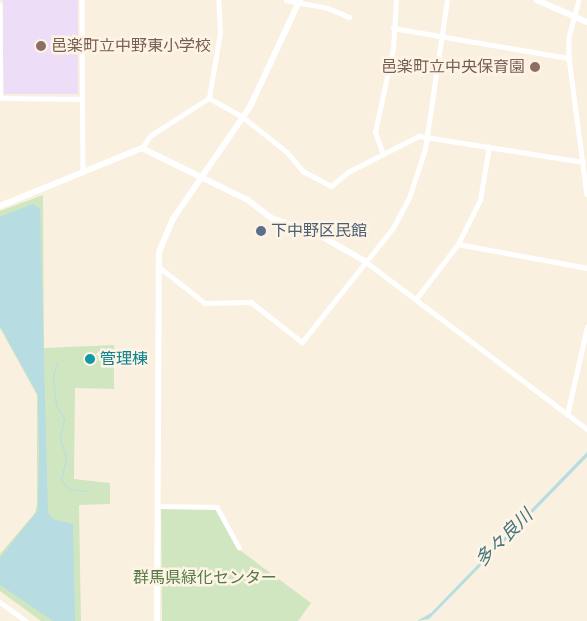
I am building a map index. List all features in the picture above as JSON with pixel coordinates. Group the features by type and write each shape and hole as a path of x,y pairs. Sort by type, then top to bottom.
{"street":[{"path":"82,0 83,172"},
{"path":"0,206 142,148 150,136 209,98 220,34 218,0"},
{"path":"286,0 328,8 349,17"},
{"path":"383,155 375,132 393,48 396,0"},
{"path":"158,266 205,303 251,302 302,342 400,218 416,181 426,137 447,0"},
{"path":"537,0 587,22"},
{"path":"579,0 574,16 569,58 587,194"},
{"path":"157,621 158,266 173,219 243,117 299,2"},
{"path":"0,5 0,98 82,99"},
{"path":"393,28 569,58"},
{"path":"209,98 243,117 287,152 303,171 331,186 348,172 419,136 583,162"},
{"path":"416,299 458,244 480,200 489,147"},
{"path":"142,148 253,203 272,218 323,237 366,261 587,429"},
{"path":"458,244 587,268"},
{"path":"567,415 587,327"},
{"path":"157,506 217,507 239,547"},
{"path":"0,602 26,621"}],"shaded area":[{"name":"邑楽町立中野東小学校","path":"3,0 78,0 78,94 3,94"}],"green space":[{"path":"43,195 44,348 114,345 114,389 75,388 74,479 110,483 110,504 79,505 81,621 41,621 0,591 0,554 35,513 37,504 37,395 0,328 0,211"},
{"name":"群馬県緑化センター","path":"161,508 216,509 237,548 311,603 298,621 162,621"}],"water":[{"path":"33,204 40,209 48,513 53,519 73,524 75,621 53,621 0,585 0,558 38,510 39,454 38,395 0,326 0,217"},
{"name":"多々良川","path":"587,452 587,457 429,619 417,621 431,613"}],"waterway":[{"path":"57,362 53,377 56,405 64,418 60,438 66,458 61,479 68,489 88,491"}],"place":[{"name":"邑楽町立中野東小学校","path":"41,46"},
{"name":"邑楽町立中央保育園","path":"535,67"},
{"name":"下中野区民館","path":"261,231"},
{"name":"管理棟","path":"90,359"}]}
